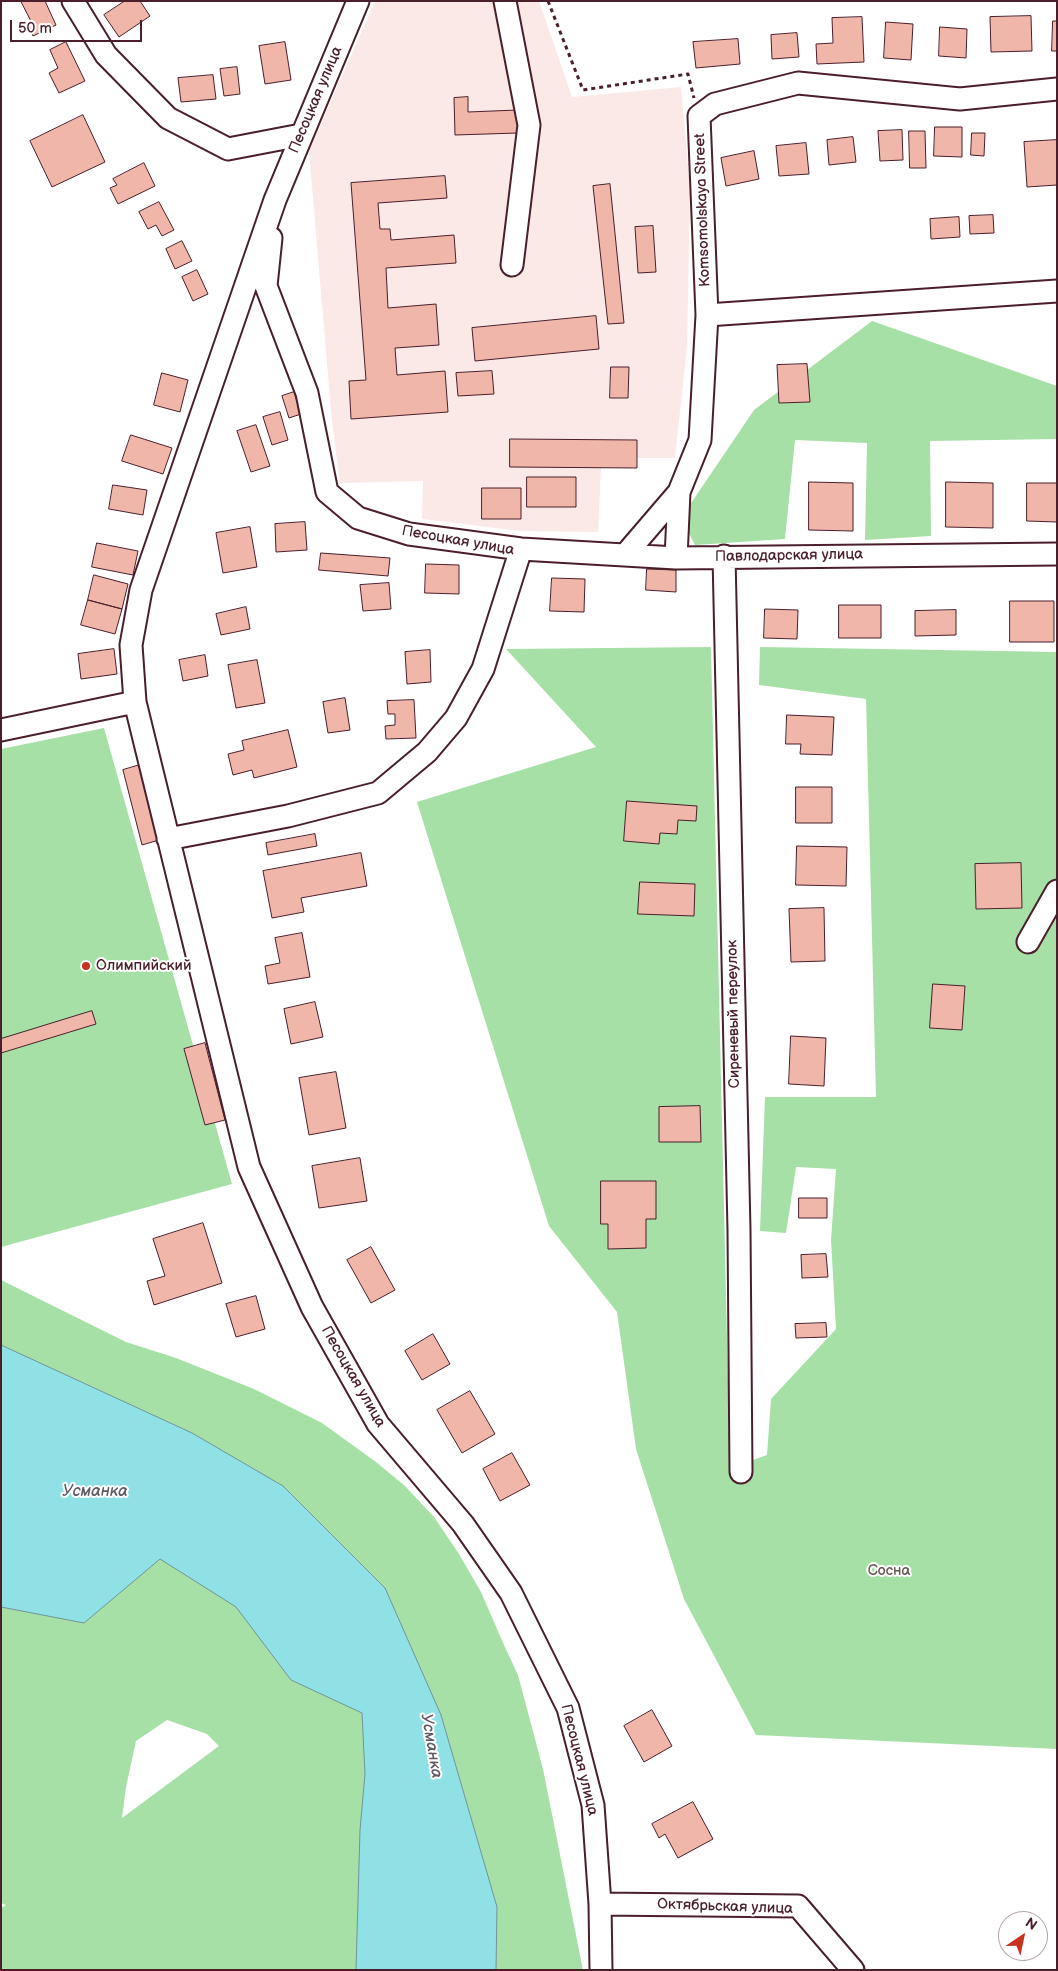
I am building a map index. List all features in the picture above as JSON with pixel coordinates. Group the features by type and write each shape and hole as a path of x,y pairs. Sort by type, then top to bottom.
{"street":[{"path":"73,1 106,56 168,118 228,149 301,135"},
{"name":"Песоцкая улица","path":"358,1 301,135 276,200 141,590 131,645 135,702 249,1166 312,1307 378,1424 463,1524 512,1593 568,1708 593,1805 600,1904 602,1970"},
{"path":"505,1 530,125 512,265"},
{"name":"Komsomolskaya Street","path":"625,555 678,492 700,440 707,315 699,116 715,104 798,83 960,99 1057,89"},
{"name":"Песоцкая улица","path":"168,839 288,816 378,793 427,752 456,718 482,669 521,549 409,534 358,518 327,492 307,393 266,286 276,200"},
{"path":"707,315 1057,291"},
{"path":"676,558 678,492"},
{"path":"495,546 511,578"},
{"name":"Павлодарская улица","path":"521,549 676,558 1057,554"},
{"name":"Сиреневый переулок","path":"724,556 739,1220 741,1472"},
{"path":"1,730 135,702"},
{"path":"1028,942 1057,891"},
{"name":"Октябрьская улица","path":"600,1904 798,1906 853,1970"}],"path":[{"path":"548,1 583,90 688,74 699,116"}],"shaded area":[{"path":"375,1 539,1 572,97 681,87 690,189 687,346 675,458 637,458 637,468 601,468 598,532 520,531 422,519 423,481 340,483 332,422 309,151"}],"green space":[{"path":"872,321 1057,386 1057,439 930,441 931,536 865,540 867,443 795,440 785,539 695,545 681,518 754,410"},
{"name":"Сосна","path":"711,647 730,1468 767,1455 771,1399 836,1329 831,1240 836,1169 796,1167 786,1233 760,1231 765,1097 876,1097 866,699 759,685 760,647 1057,652 1057,1749 756,1735 684,1599 636,1449 617,1312 549,1226 417,802 596,747 506,649"},
{"name":"Олимпийский","path":"104,728 232,1184 1,1247 1,749"},
{"path":"1,1280 126,1342 176,1358 254,1389 322,1423 376,1462 405,1486 434,1517 459,1554 481,1592 518,1675 543,1769 583,1970 1,1970 1,1908 6,1905 1,1903","holes":["167,1720 207,1734 219,1746 122,1818 126,1787 136,1741"]}],"water":[{"name":"Усманка","path":"1,1345 192,1433 283,1486 385,1588 441,1715 497,1907 496,1970 356,1970 360,1830 365,1774 362,1713 291,1680 236,1607 160,1559 84,1623 1,1607"}],"building":[{"path":"21,1 45,1 56,25 33,36 27,24 31,22"},
{"path":"125,1 140,1 150,16 119,37 104,15"},
{"path":"1031,16 1032,51 991,52 990,17"},
{"path":"862,17 864,62 817,64 816,44 833,43 832,18"},
{"path":"1053,21 1057,21 1057,51 1052,51"},
{"path":"886,22 913,24 911,60 884,58"},
{"path":"940,27 967,29 966,58 939,56"},
{"path":"797,33 799,57 772,59 771,35"},
{"path":"738,39 740,64 696,68 693,42"},
{"path":"66,42 85,81 59,93 49,73 58,68 50,50"},
{"path":"285,42 291,80 265,84 259,46"},
{"path":"237,67 240,94 224,96 220,69"},
{"path":"213,75 216,99 181,102 178,78"},
{"path":"468,97 468,112 517,110 518,133 455,135 454,98"},
{"path":"83,115 105,162 52,187 30,141"},
{"path":"935,127 962,127 962,157 934,156"},
{"path":"902,130 903,160 880,161 878,131"},
{"path":"909,131 925,131 926,168 910,168"},
{"path":"972,133 985,133 984,156 971,155"},
{"path":"853,137 856,162 829,165 827,140"},
{"path":"1057,140 1057,185 1027,187 1024,142"},
{"path":"806,143 809,174 779,176 776,146"},
{"path":"754,151 759,179 726,186 721,158"},
{"path":"144,163 155,186 118,204 110,188 117,185 113,179"},
{"path":"445,176 447,198 378,203 380,229 390,229 391,240 454,235 456,263 386,268 388,308 436,304 439,345 395,348 397,375 445,371 448,412 351,419 349,381 366,380 351,183"},
{"path":"610,184 624,323 608,324 593,186"},
{"path":"159,202 174,230 162,236 156,225 148,229 139,212"},
{"path":"993,215 994,233 970,234 969,216"},
{"path":"959,217 960,237 931,239 930,219"},
{"path":"653,226 656,272 638,273 635,227"},
{"path":"182,241 192,261 175,269 166,249"},
{"path":"197,270 208,294 193,301 182,277"},
{"path":"596,316 599,349 475,361 472,328"},
{"path":"807,364 810,402 779,403 777,365"},
{"path":"611,367 629,367 628,398 610,398"},
{"path":"492,371 494,394 458,396 456,373"},
{"path":"162,373 188,380 180,412 154,405"},
{"path":"294,392 301,414 289,418 282,396"},
{"path":"280,412 288,440 272,445 263,417"},
{"path":"256,425 270,466 251,472 237,431"},
{"path":"131,435 172,448 163,474 122,461"},
{"path":"510,439 637,440 637,468 510,467"},
{"path":"527,477 576,477 576,507 527,507"},
{"path":"809,482 853,483 853,531 809,530"},
{"path":"946,482 993,483 993,528 946,527"},
{"path":"1027,483 1057,483 1057,522 1027,521"},
{"path":"113,485 147,490 143,515 109,509"},
{"path":"482,488 521,488 521,519 482,519"},
{"path":"305,522 307,550 276,552 275,524"},
{"path":"250,527 257,567 223,573 216,533"},
{"path":"97,543 138,551 133,575 92,567"},
{"path":"321,553 390,558 388,576 319,570"},
{"path":"426,564 459,565 459,594 425,593"},
{"path":"647,569 676,570 676,592 646,590"},
{"path":"94,575 128,584 122,609 88,600"},
{"path":"552,578 585,579 584,612 550,611"},
{"path":"389,583 391,609 363,611 360,585"},
{"path":"88,600 122,609 115,634 81,625"},
{"path":"1010,601 1054,601 1054,642 1010,642"},
{"path":"839,605 881,605 881,638 839,638"},
{"path":"246,607 250,629 221,635 216,614"},
{"path":"765,609 798,610 797,639 764,638"},
{"path":"956,610 956,635 915,636 915,611"},
{"path":"114,649 117,674 81,679 78,654"},
{"path":"430,650 431,682 407,684 405,652"},
{"path":"205,655 208,676 183,681 179,660"},
{"path":"257,660 265,703 236,708 228,665"},
{"path":"345,698 350,730 328,733 323,702"},
{"path":"414,700 416,738 386,739 385,726 395,725 395,714 388,714 387,701"},
{"path":"787,715 834,717 832,755 800,754 801,744 786,744"},
{"path":"288,730 297,767 254,778 252,770 233,775 228,754 244,750 242,741"},
{"path":"140,765 159,840 142,845 123,770"},
{"path":"796,787 832,787 832,823 796,823"},
{"path":"627,801 697,806 696,821 678,820 677,834 660,833 659,844 624,841"},
{"path":"315,834 317,846 268,855 266,843"},
{"path":"797,846 847,847 846,886 796,885"},
{"path":"361,853 367,886 301,898 304,912 272,918 263,871"},
{"path":"1021,863 1022,908 976,909 975,864"},
{"path":"640,882 695,884 694,916 638,914"},
{"path":"824,908 825,961 791,962 789,909"},
{"path":"302,933 310,977 268,984 265,966 280,963 275,938"},
{"path":"933,984 965,986 962,1030 930,1028"},
{"path":"315,1002 323,1037 291,1044 284,1009"},
{"path":"92,1011 96,1024 1,1053 1,1039"},
{"path":"791,1036 826,1038 824,1086 789,1084"},
{"path":"205,1043 225,1120 205,1125 184,1049"},
{"path":"336,1072 346,1128 309,1135 299,1078"},
{"path":"700,1106 701,1142 659,1142 659,1107"},
{"path":"360,1158 367,1201 319,1208 312,1166"},
{"path":"601,1181 656,1181 656,1219 646,1219 646,1248 608,1249 608,1224 601,1224"},
{"path":"799,1198 827,1198 827,1218 799,1218"},
{"path":"203,1223 222,1283 154,1305 147,1281 165,1276 153,1239"},
{"path":"371,1247 395,1290 371,1303 347,1260"},
{"path":"826,1254 828,1277 802,1278 801,1255"},
{"path":"256,1296 265,1329 236,1337 226,1304"},
{"path":"826,1323 827,1337 796,1338 795,1324"},
{"path":"433,1334 450,1364 422,1380 405,1351"},
{"path":"470,1391 495,1434 462,1453 437,1410"},
{"path":"512,1453 530,1485 500,1501 483,1469"},
{"path":"652,1710 672,1746 644,1762 624,1726"},
{"path":"693,1802 713,1839 678,1858 665,1834 659,1838 652,1824"}],"place":[{"name":"Олимпийский","path":"86,966"}]}
